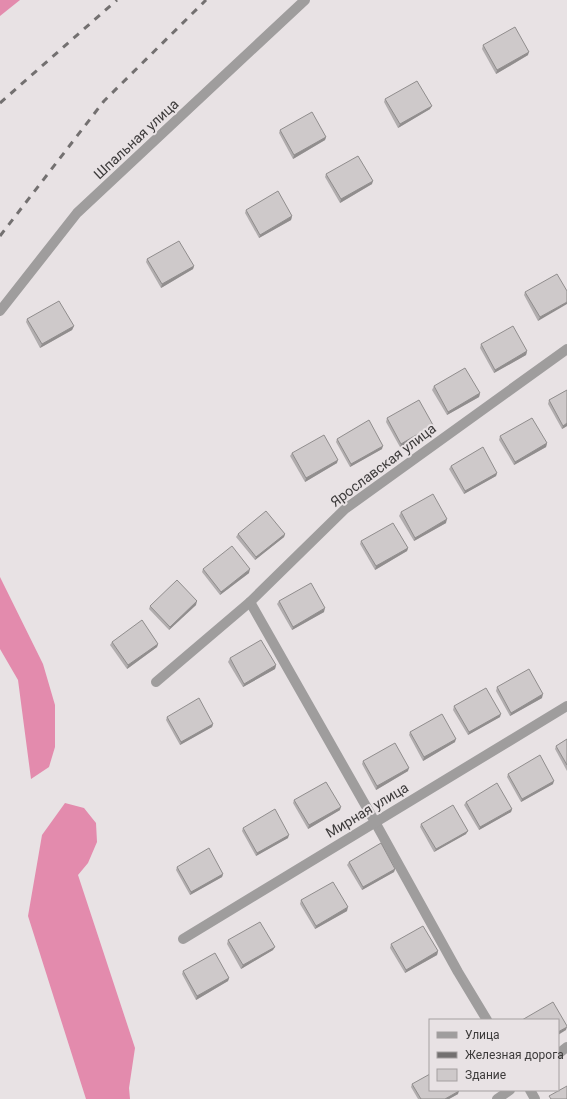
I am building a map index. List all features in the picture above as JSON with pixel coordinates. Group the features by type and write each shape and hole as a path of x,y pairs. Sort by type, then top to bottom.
{"street":[{"name":"Шпальная улица","path":"0,311 77,214 305,0"},
{"name":"Ярославская улица","path":"156,682 250,602 345,508 567,349"},
{"path":"250,602 458,972 486,1019"},
{"name":"Мирная улица","path":"183,939 567,706"},
{"path":"559,1053 567,1047"},
{"path":"497,1099 509,1091"}],"shaded area":[{"path":"0,0 20,0 0,16"},
{"path":"0,577 43,664 55,705 55,747 49,767 31,779 18,680 0,649"},
{"path":"65,803 84,808 96,823 97,842 88,863 78,875 135,1048 129,1088 130,1099 86,1099 28,916 42,835"}],"building":[{"path":"515,27 529,52 497,70 483,45"},
{"path":"417,81 432,106 400,124 385,99"},
{"path":"312,112 326,137 294,155 280,130"},
{"path":"358,156 373,181 341,199 326,174"},
{"path":"278,191 292,216 260,235 246,210"},
{"path":"179,241 194,266 162,284 147,259"},
{"path":"557,274 567,291 567,302 540,317 525,292"},
{"path":"59,301 74,326 42,344 27,319"},
{"path":"513,326 527,351 495,370 481,344"},
{"path":"465,368 480,393 448,412 434,386"},
{"path":"567,390 567,423 563,426 549,400"},
{"path":"419,400 433,425 401,444 387,418"},
{"path":"532,418 547,443 515,462 500,436"},
{"path":"369,420 383,446 351,464 337,439"},
{"path":"324,435 338,460 306,478 292,453"},
{"path":"483,447 497,473 465,491 451,466"},
{"path":"433,494 447,519 415,538 401,512"},
{"path":"266,511 285,534 256,557 238,534"},
{"path":"393,523 408,548 376,566 361,541"},
{"path":"232,546 250,569 221,592 203,569"},
{"path":"177,580 197,601 170,627 150,606"},
{"path":"311,583 325,608 293,627 279,601"},
{"path":"142,620 158,644 128,665 112,642"},
{"path":"261,640 276,665 244,684 230,658"},
{"path":"529,669 543,694 511,713 497,687"},
{"path":"486,688 501,714 469,732 454,706"},
{"path":"199,698 213,724 181,742 167,717"},
{"path":"442,714 456,739 424,757 410,732"},
{"path":"567,739 567,765 556,746"},
{"path":"395,743 409,768 377,786 363,761"},
{"path":"540,755 554,781 522,799 508,774"},
{"path":"326,782 341,807 309,825 294,800"},
{"path":"497,783 512,809 480,827 466,802"},
{"path":"453,805 468,831 436,849 421,824"},
{"path":"275,809 289,835 257,853 243,828"},
{"path":"381,843 395,869 363,887 349,862"},
{"path":"209,848 223,874 191,892 177,867"},
{"path":"333,882 348,907 316,926 301,900"},
{"path":"260,922 275,947 243,965 228,940"},
{"path":"423,926 438,951 406,970 391,944"},
{"path":"215,953 229,978 197,996 183,971"},
{"path":"553,1002 567,1027 559,1031 559,1019 524,1019"},
{"path":"429,1075 429,1091 459,1091 445,1099 421,1099 412,1084"},
{"path":"567,1086 567,1099 551,1099 549,1096"}],"railway":[{"path":"0,103 117,0"},
{"path":"0,236 104,101 206,0"}]}
